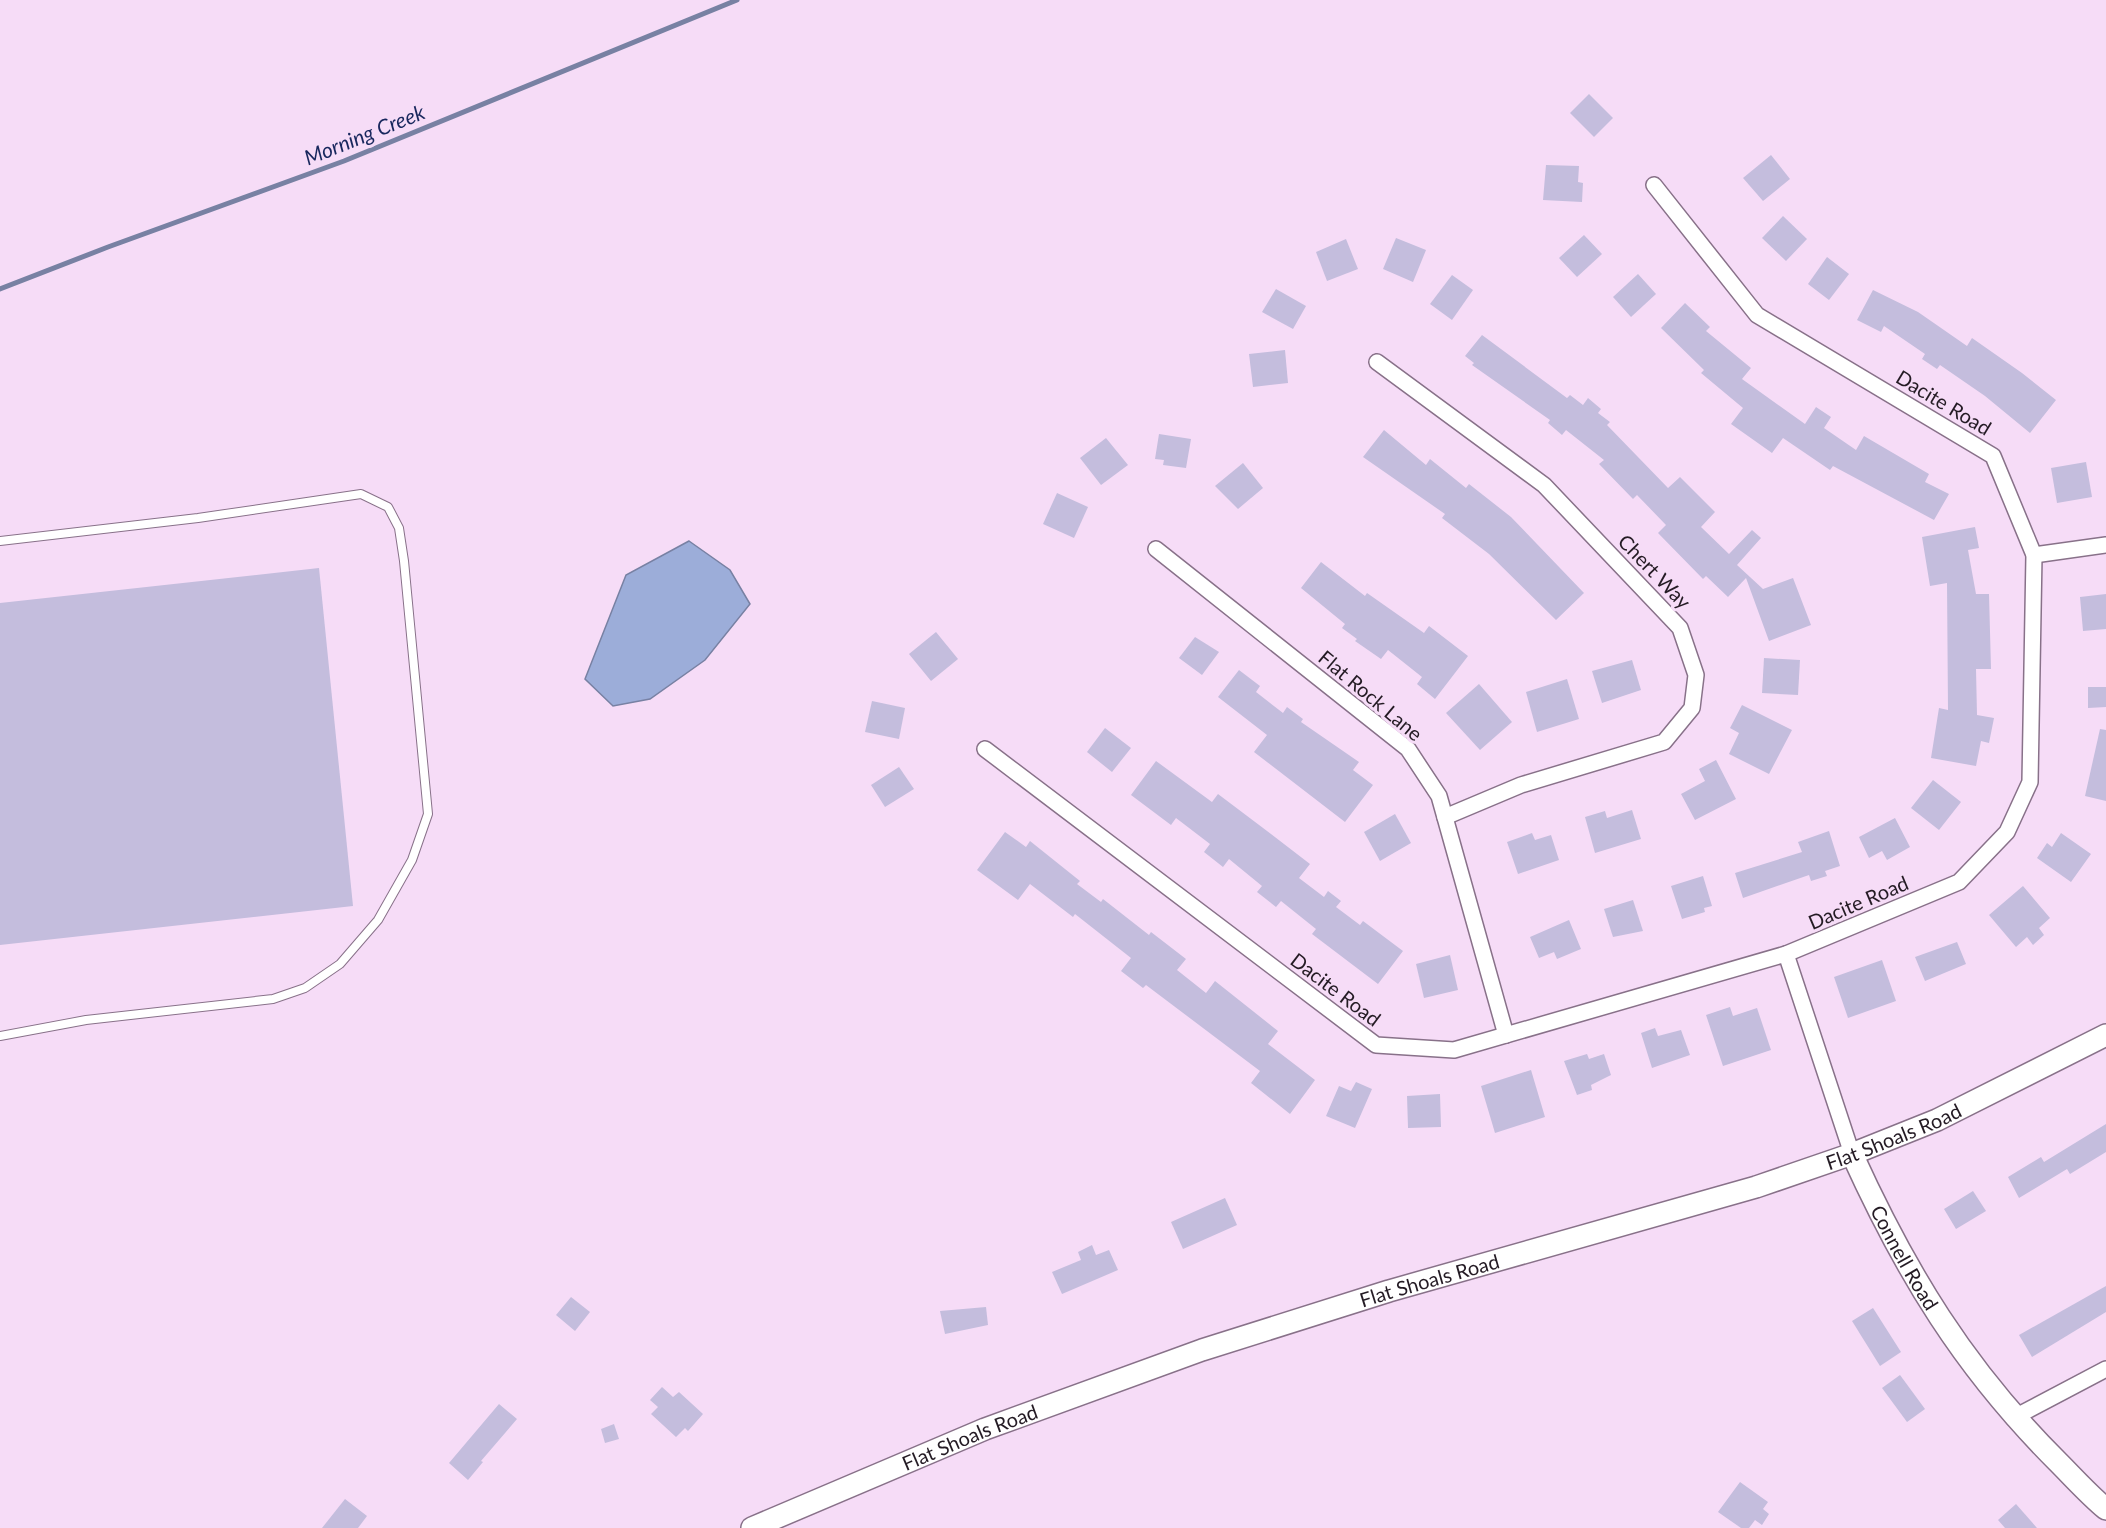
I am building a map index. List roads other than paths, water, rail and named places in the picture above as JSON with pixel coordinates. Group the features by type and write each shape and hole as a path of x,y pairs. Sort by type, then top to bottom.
{"main road":[{"name":"Flat Shoals Road","path":"752,1528 985,1430 1202,1350 1389,1291 1756,1187 1852,1154 1937,1120 2106,1035"},
{"name":"Connell Road","path":"1852,1154 1885,1227 1924,1296 1969,1362 2013,1418 2106,1509"}],"street":[{"name":"Dacite Road","path":"985,749 1376,1046 1454,1050 1786,954 1959,882 2007,832 2030,782 2034,555 1993,456 1757,315 1654,185"},
{"name":"Chert Way","path":"1377,362 1544,485 1680,628 1696,675 1692,708 1664,742 1521,785 1445,817"},
{"path":"2034,555 2106,544"},
{"name":"Flat Rock Lane","path":"1156,549 1408,749 1439,796 1506,1035"},
{"name":"Connell Road","path":"1786,954 1852,1154"},
{"path":"2013,1418 2106,1369"}],"lane":[{"path":"0,541 198,518 361,494 388,507 399,528 404,561 428,814 412,860 378,920 339,964 305,988 273,999 86,1020 0,1035"}],"water":[{"path":"689,541 730,570 750,604 705,660 650,699 613,706 585,679 626,575"}],"waterway":[{"name":"Morning Creek","path":"0,289 344,161 737,0"}]}
